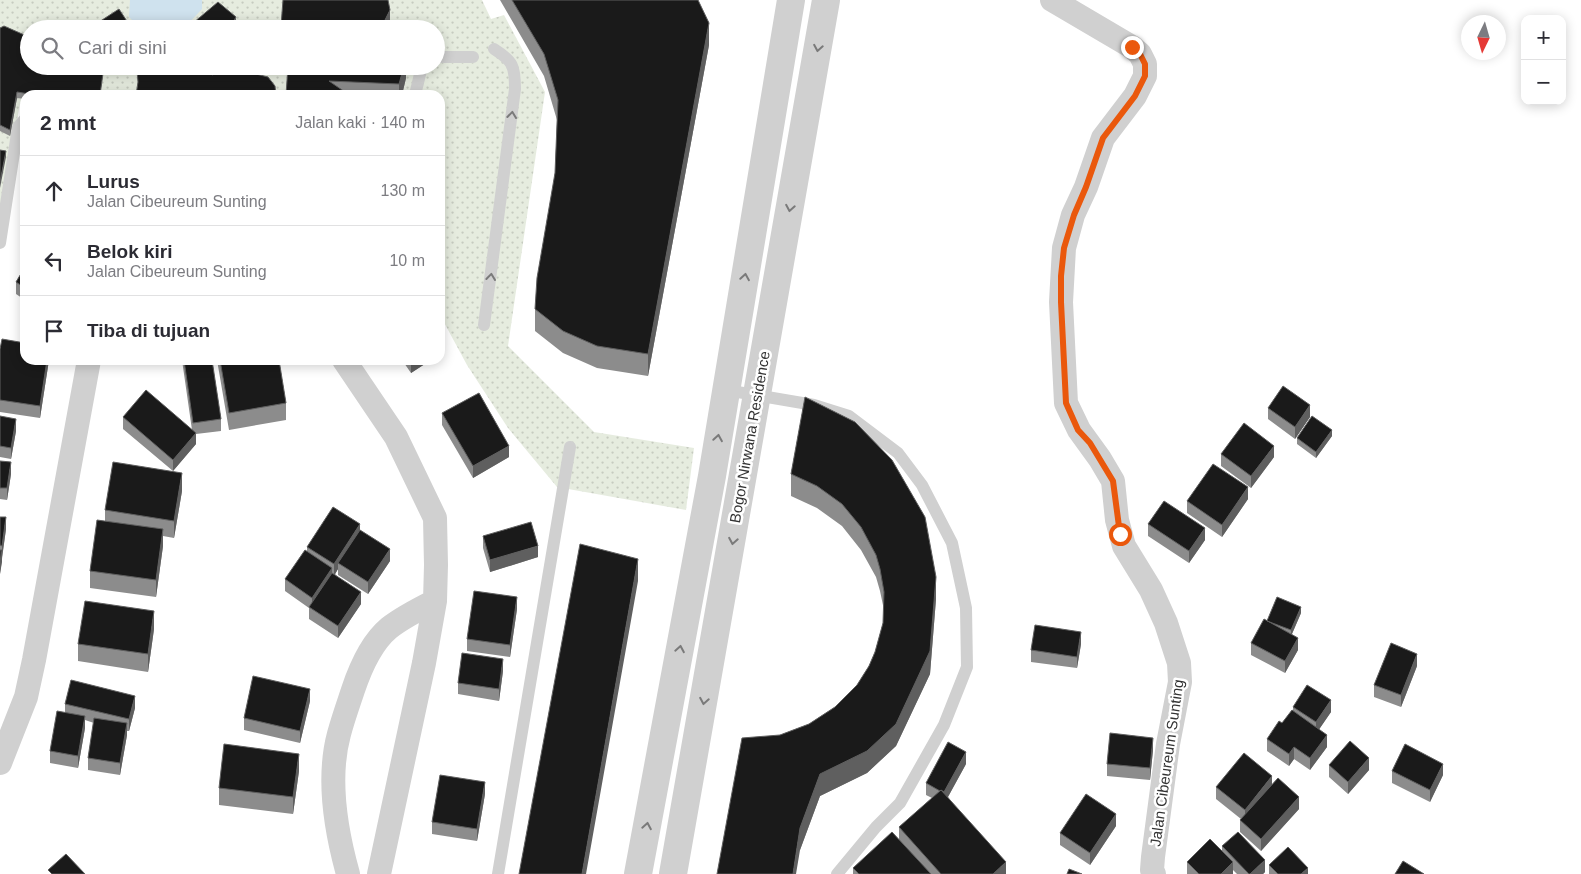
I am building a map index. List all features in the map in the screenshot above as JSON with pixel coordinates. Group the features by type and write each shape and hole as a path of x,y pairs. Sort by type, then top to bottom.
{"street":[{"name":"Bogor Nirwana Residence","path":"638,874 712,476 791,0"},
{"name":"Bogor Nirwana Residence","path":"673,874 826,0"},
{"name":"Jalan Cibeureum Sunting","path":"1052,0 1132,47 1140,54 1145,64 1145,76 1135,96 1103,138 1074,215 1064,248 1061,302 1066,403 1078,430 1090,443 1113,481 1118,520 1124,546 1151,590 1166,623 1180,663 1180,682 1168,744 1153,857 1152,870 1154,874"},
{"path":"0,763 23,705 32,669 88,365"},
{"path":"347,365 396,437 435,518 435,601 424,663 379,874"},
{"path":"348,874 340,846 333,779 338,736 357,678 371,648 388,629 435,601"}],"lane":[{"path":"484,325 515,89 515,72 508,58 494,48"},
{"path":"445,57 473,57"},
{"path":"416,90 420,75"},
{"path":"0,243 18,127 20,125"},
{"path":"726,390 814,405 849,416 898,453 922,486 952,542 966,608 967,667 944,725 900,803 876,827 837,874"},
{"path":"498,874 570,447"},
{"path":"712,476 743,481"}],"shaded area":[{"path":"0,0 482,0 491,19 504,15 545,92 508,346 594,432 694,448 686,510 557,487 508,428 467,365 445,324 445,90 20,90 20,104 0,210"}],"water":[{"path":"130,0 202,0 202,9 192,20 132,20 129,17"}],"building":[{"path":"283,0 388,0 390,10 385,20 281,20"},
{"path":"512,0 698,0 709,23 648,354 597,346 563,331 535,309 537,278 555,173 558,100 544,54"},
{"path":"218,2 236,17 234,20 197,20"},
{"path":"119,9 126,20 102,20"},
{"path":"4,26 20,33 20,75 103,75 101,90 20,90 20,92 17,92 10,130 0,125 0,28"},
{"path":"137,75 260,75 268,77 275,86 275,90 137,90"},
{"path":"287,75 402,75 399,84 329,81 342,90 286,90"},
{"path":"0,150 6,151 0,182"},
{"path":"20,275 20,285 16,282"},
{"path":"2,339 20,342 20,365 46,365 40,406 0,400 0,349"},
{"path":"185,365 213,365 221,419 193,423"},
{"path":"221,365 280,365 286,403 229,413"},
{"path":"1283,386 1310,405 1295,427 1268,408"},
{"path":"146,390 196,433 173,460 123,417"},
{"path":"479,393 509,446 473,466 442,413"},
{"path":"805,397 855,422 892,460 925,517 936,577 930,651 896,724 867,751 820,774 800,828 793,874 717,874 742,738 780,735 809,724 835,707 857,685 869,666 883,623 884,592 880,569 876,555 861,527 842,504 817,486 791,474"},
{"path":"0,416 16,419 11,448 0,446"},
{"path":"1312,416 1332,430 1316,452 1297,438"},
{"path":"1244,423 1274,446 1251,476 1221,454"},
{"path":"0,461 11,462 7,488 0,488"},
{"path":"113,462 182,473 174,521 105,510"},
{"path":"1213,464 1248,487 1222,525 1187,501"},
{"path":"1164,501 1205,528 1189,551 1148,524"},
{"path":"333,507 360,524 334,564 307,547"},
{"path":"0,517 6,517 2,546 0,545"},
{"path":"97,520 163,529 156,580 90,571"},
{"path":"531,522 538,546 490,560 483,536"},
{"path":"360,530 390,549 368,582 338,563"},
{"path":"580,544 638,559 582,874 519,874"},
{"path":"305,550 332,568 312,598 285,579"},
{"path":"332,573 361,592 338,626 309,607"},
{"path":"474,591 517,597 510,645 467,639"},
{"path":"1277,597 1301,607 1291,630 1267,621"},
{"path":"85,601 154,611 148,654 78,644"},
{"path":"1264,619 1298,638 1285,661 1251,643"},
{"path":"1035,625 1081,632 1077,657 1031,650"},
{"path":"1391,643 1417,654 1401,695 1374,685"},
{"path":"462,653 503,659 499,689 458,683"},
{"path":"253,676 310,689 300,731 244,718"},
{"path":"71,680 135,696 129,719 65,704"},
{"path":"1307,685 1331,700 1316,722 1293,707"},
{"path":"1292,710 1327,735 1310,758 1294,747 1289,754 1267,739 1279,721 1282,723"},
{"path":"57,711 85,716 78,756 50,751"},
{"path":"94,718 127,723 120,763 88,758"},
{"path":"1110,733 1153,738 1150,768 1107,764"},
{"path":"1350,741 1369,758 1348,782 1329,765"},
{"path":"948,742 966,752 944,792 926,783"},
{"path":"224,744 299,754 293,797 219,788"},
{"path":"1405,744 1443,764 1430,790 1392,771"},
{"path":"1244,753 1272,776 1245,810 1216,787"},
{"path":"440,775 485,782 477,829 432,822"},
{"path":"1278,778 1299,797 1261,839 1240,820"},
{"path":"941,790 1006,862 993,874 941,874 899,827"},
{"path":"1086,794 1116,814 1090,853 1060,833"},
{"path":"892,832 931,874 859,874 853,868"},
{"path":"1238,832 1265,860 1250,874 1222,846"},
{"path":"1210,839 1233,862 1221,874 1199,874 1187,862"},
{"path":"1288,847 1308,868 1301,874 1278,874 1269,865"},
{"path":"66,854 85,874 52,874 48,870"},
{"path":"1403,861 1424,874 1395,874"},
{"path":"1069,869 1082,874 1067,874"}],"route":[{"path":"1120,534 1113,481 1090,443 1078,430 1066,403 1061,276 1064,248 1074,215 1103,138 1135,96 1145,76 1145,64 1140,54 1132,47"}]}
